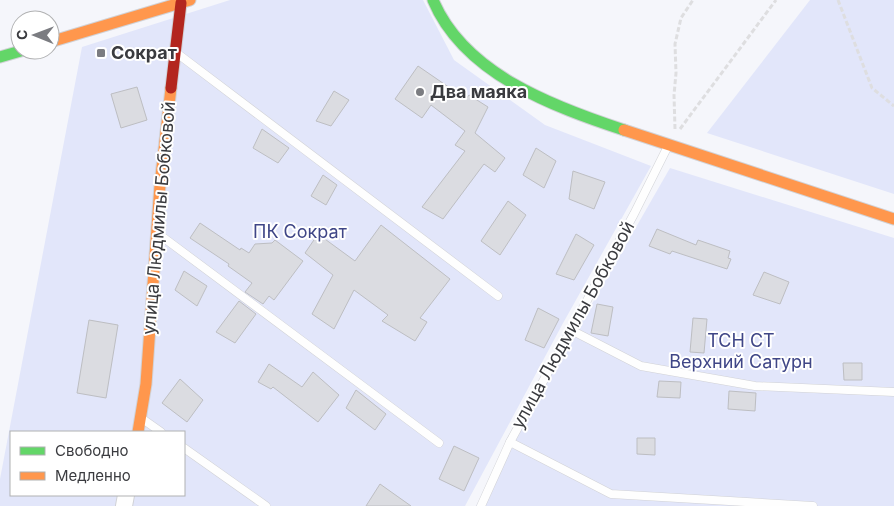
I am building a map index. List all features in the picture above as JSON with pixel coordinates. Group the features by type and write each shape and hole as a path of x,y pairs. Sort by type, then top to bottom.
{"main road":[{"path":"433,1 446,27 462,46 507,79 553,105 668,146 894,219"},
{"path":"60,39 186,2"},
{"name":"улица Людмилы Бобковой","path":"138,431 146,384 157,232 174,51 186,2"}],"lane":[{"path":"174,51 498,296"},
{"name":"улица Людмилы Бобковой","path":"481,506 510,442 634,214 668,146"},
{"path":"157,232 439,443"},
{"path":"571,330 641,366 755,386 894,392"},
{"path":"140,418 160,431"},
{"path":"510,442 611,494 813,506"},
{"path":"185,449 266,506"}],"path":[{"path":"693,0 681,18 675,44 675,137 776,0"},
{"path":"838,0 872,88 894,106"}],"green space":[{"name":"ПК Сократ","path":"230,0 423,0 454,60 545,125 651,166 562,325 465,506 0,506 0,479 82,47"},
{"path":"810,0 894,0 894,194 707,133"},
{"name":"ТСН СТ Верхний Сатурн","path":"670,168 894,238 894,506 476,506"}],"building":[{"path":"418,66 466,99 469,95 488,107 475,133 505,158 495,172 484,164 443,219 422,207 465,151 455,145 465,131 431,105 422,118 395,99"},
{"path":"137,87 147,120 121,128 111,94"},
{"path":"334,91 349,100 331,126 316,121"},
{"path":"262,129 289,148 278,163 253,148"},
{"path":"536,148 556,161 544,188 523,175"},
{"path":"573,171 605,182 594,209 569,199"},
{"path":"323,175 337,185 326,205 311,196"},
{"path":"508,201 526,215 500,255 481,241"},
{"path":"200,223 240,250 241,248 249,253 255,244 272,243 275,240 303,261 274,300 269,296 263,304 245,292 252,283 228,266 229,264 190,238"},
{"path":"381,225 450,279 420,318 427,322 415,341 382,321 388,315 354,290 334,329 312,314 333,275 305,253 318,234 355,261"},
{"path":"657,229 696,245 698,240 730,251 728,258 731,259 727,269 672,251 670,254 649,246"},
{"path":"576,234 594,245 574,280 556,274"},
{"path":"184,271 207,286 197,306 175,290"},
{"path":"764,272 789,282 780,304 753,295"},
{"path":"239,301 256,314 235,343 216,332"},
{"path":"597,304 613,307 608,336 591,333"},
{"path":"538,308 559,319 544,348 525,340"},
{"path":"693,318 707,319 704,353 690,352"},
{"path":"89,320 118,325 106,398 77,393"},
{"path":"843,363 862,363 862,380 844,380"},
{"path":"269,364 302,387 313,372 339,395 318,422 273,387 271,389 258,382"},
{"path":"180,379 203,400 187,422 162,403"},
{"path":"659,381 681,382 680,398 657,397"},
{"path":"356,390 386,414 375,430 346,408"},
{"path":"729,391 756,393 755,411 728,409"},
{"path":"637,438 655,438 655,455 637,454"},
{"path":"454,446 479,458 464,491 439,479"},
{"path":"380,484 411,506 366,506"}],"traffic: fast":[{"path":"433,0 447,26 466,48 489,68 541,98 624,130"},
{"path":"0,57 10,54"}],"traffic: slow":[{"path":"60,39 190,0"},
{"path":"138,431 146,384 160,185 171,88"},
{"path":"624,130 894,219"}],"traffic: jam":[{"path":"171,88 181,3"}],"place":[{"name":"Сократ","path":"101,53"},
{"name":"Два маяка","path":"420,92"}]}
